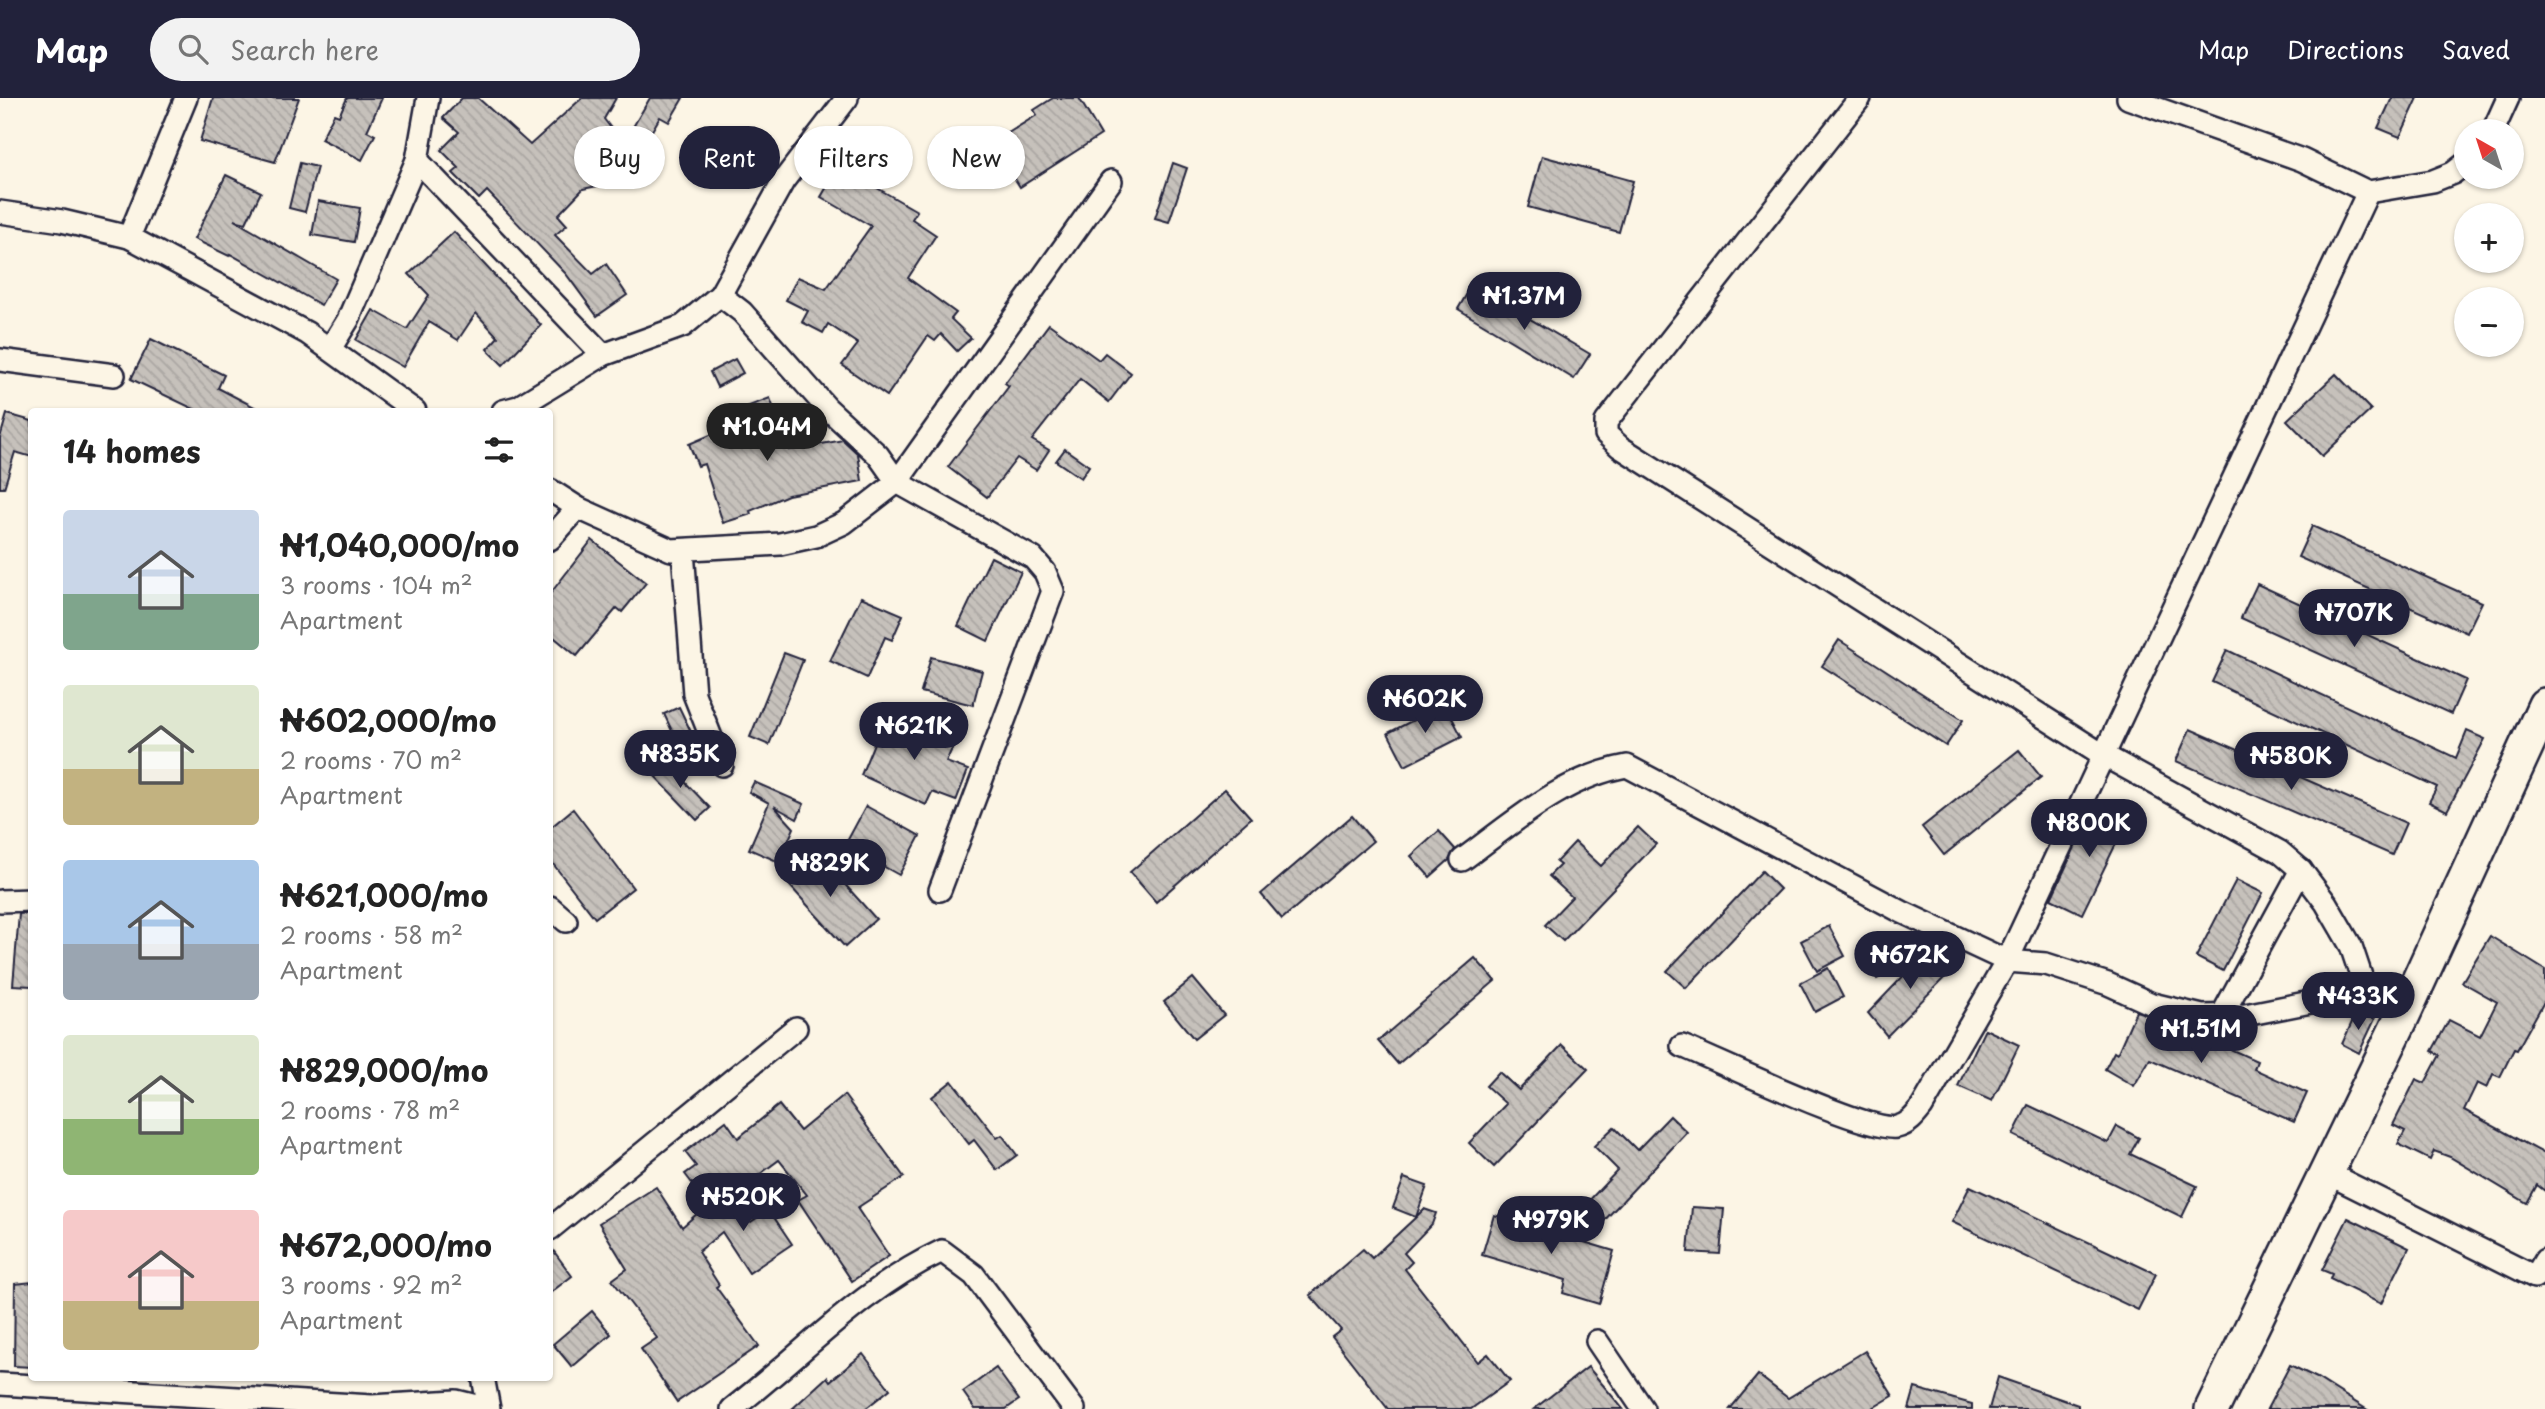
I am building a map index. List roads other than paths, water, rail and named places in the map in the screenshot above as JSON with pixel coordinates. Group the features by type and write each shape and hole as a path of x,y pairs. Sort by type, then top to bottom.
{"main road":[{"path":"2211,1409 2403,1015 2545,705"}],"street":[{"path":"129,237 186,98"},
{"path":"330,349 348,320 417,160 428,98"},
{"path":"514,408 603,355 682,326 720,295 784,180 847,98"},
{"path":"1860,98 1606,422 1606,434 1620,447 2103,755 2280,852 2301,870 2340,926 2366,991 2403,1015"},
{"path":"2128,98 2302,160 2368,192 2433,181 2454,172"},
{"path":"2498,119 2508,98"},
{"path":"417,160 603,355"},
{"path":"553,492 578,508 656,545 683,551 780,544 816,537 844,523 897,482 1111,181"},
{"path":"1682,1046 1864,1123 1898,1126 1910,1121 1922,1107 2007,961 2368,192"},
{"path":"0,212 62,221 129,237 307,333 411,408"},
{"path":"720,295 742,312 827,408 878,455 897,482 1033,558 1045,572 1052,591 940,890"},
{"path":"0,360 114,375"},
{"path":"553,536 578,508"},
{"path":"683,551 694,694 722,765"},
{"path":"1462,860 1544,800 1607,770 1628,766 1902,912 2007,961 2046,964 2108,984 2152,1004 2202,1016 2245,1015 2366,991"},
{"path":"2222,1015 2301,870"},
{"path":"0,901 28,900"},
{"path":"553,910 566,921"},
{"path":"553,1227 796,1028"},
{"path":"2325,1172 2542,1276"},
{"path":"742,1406 867,1295 942,1251 974,1275 1074,1409"},
{"path":"1597,1341 1643,1409"},
{"path":"0,1384 372,1406 456,1401 489,1409 484,1381"}]}
